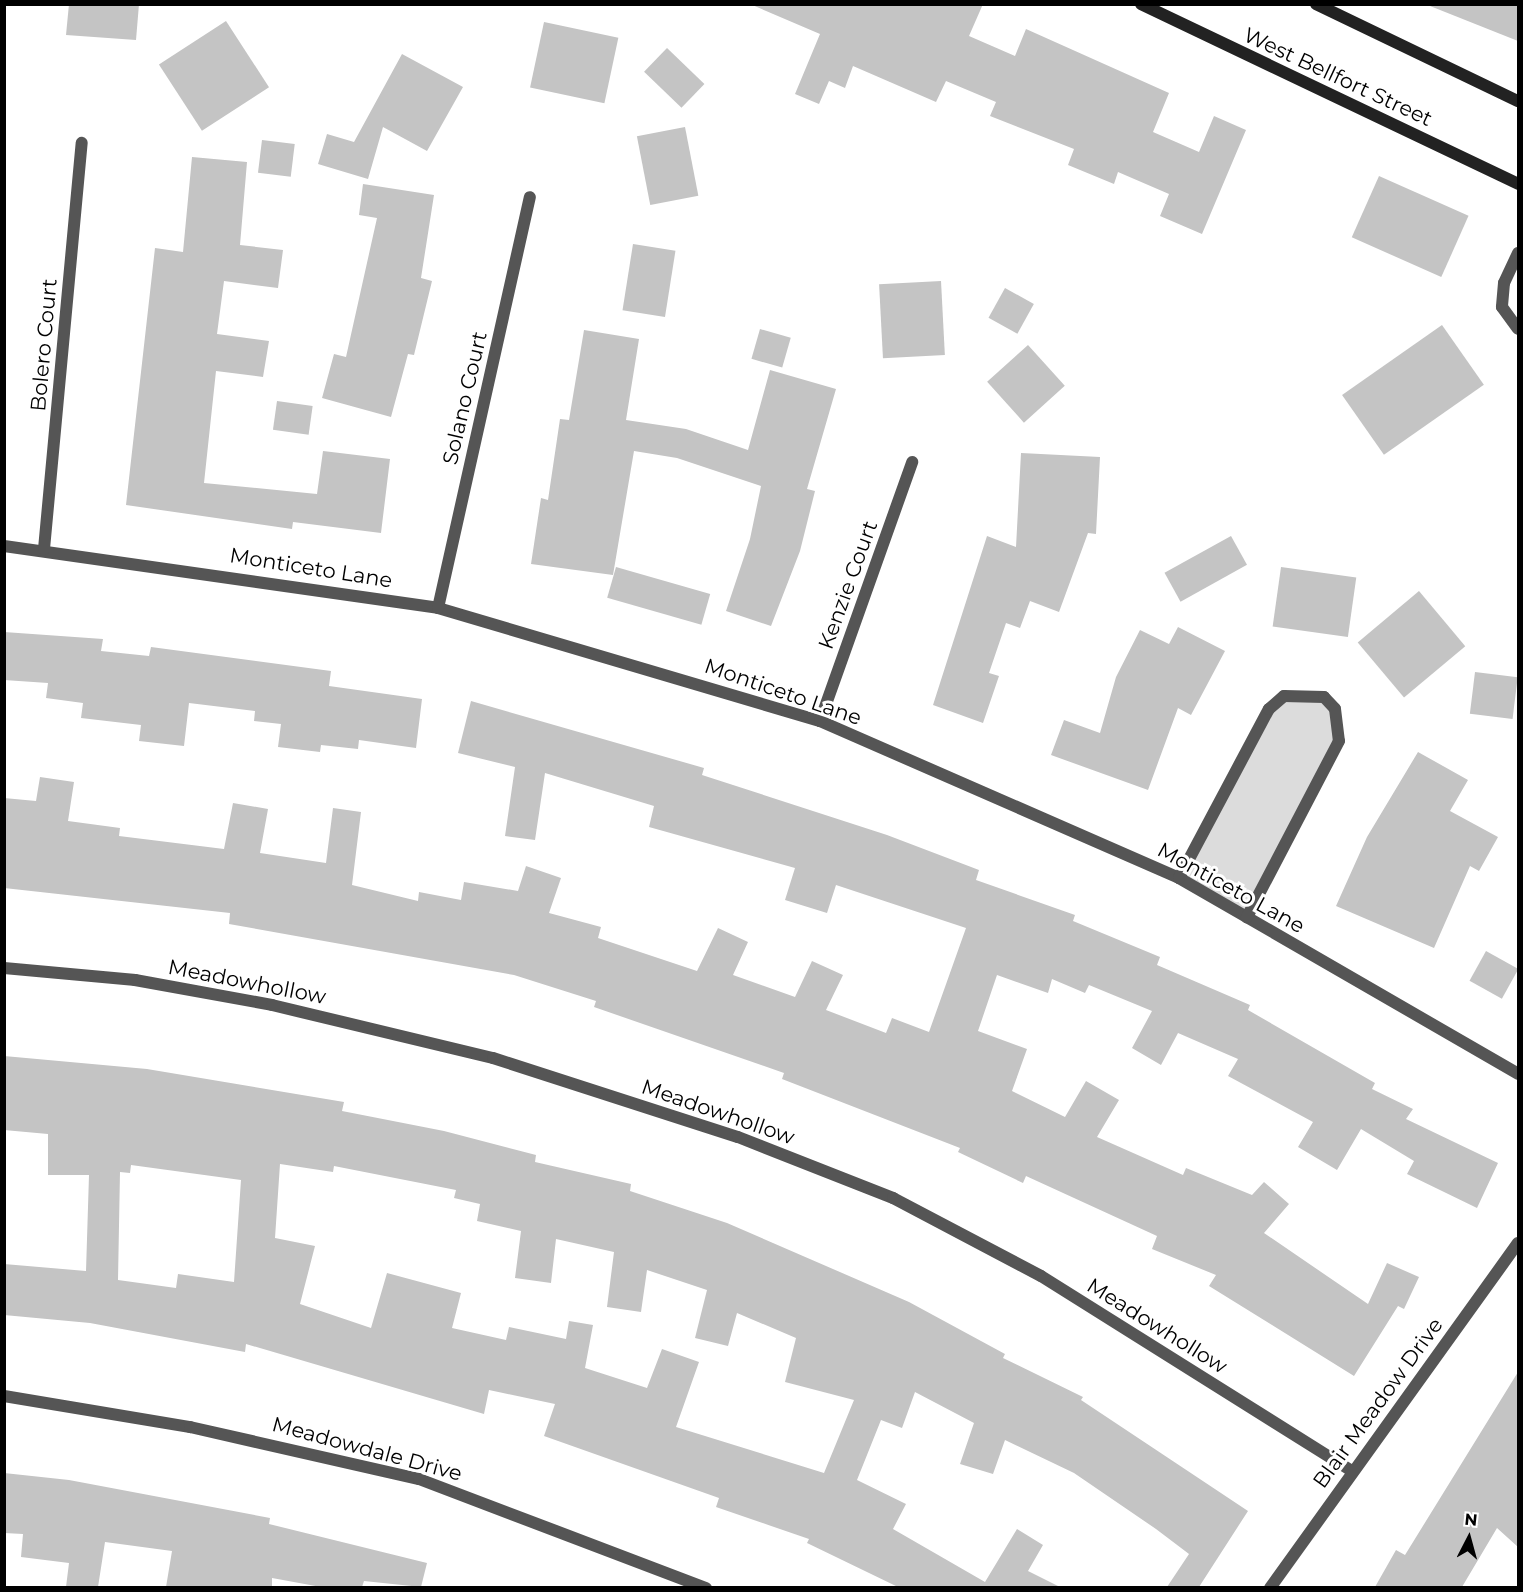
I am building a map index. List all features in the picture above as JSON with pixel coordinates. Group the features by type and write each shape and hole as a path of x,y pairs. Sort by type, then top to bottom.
{"main road":[{"name":"West Bellfort Street","path":"1141,4 1518,184"},
{"path":"1316,4 1518,101"}],"street":[{"name":"Bolero Court","path":"44,549 82,143"},
{"name":"Solano Court","path":"438,608 530,197"},
{"path":"1518,253 1504,283 1502,307 1518,329"},
{"name":"Kenzie Court","path":"820,721 912,462"},
{"name":"Monticeto Lane","path":"4,546 44,549 438,608 820,721 1179,878 1518,1074"},
{"path":"1179,878 1269,710 1284,696 1324,697 1335,709 1339,741 1246,917"},
{"name":"Meadowhollow","path":"4,968 135,980 272,1005 493,1058 738,1137 893,1198 1041,1276 1352,1471"},
{"name":"Blair Meadow Drive","path":"1270,1587 1518,1243"},
{"name":"Meadowdale Drive","path":"4,1396 190,1426 408,1476 706,1587"}],"shaded area":[{"path":"1322,699 1333,710 1336,739 1246,913 1185,876 1271,711 1286,700"}],"building":[{"path":"69,4 139,4 136,40 66,35"},
{"path":"750,4 983,4 969,36 1015,56 1026,29 1169,93 1153,132 1199,152 1214,116 1246,130 1202,234 1160,216 1169,194 1118,172 1114,184 1068,165 1074,149 990,116 996,102 946,81 936,102 853,66 845,88 829,81 819,104 795,94 820,34"},
{"path":"1430,4 1518,4 1518,41 1430,6"},
{"path":"226,21 269,87 202,131 159,65"},
{"path":"544,22 618,38 604,103 530,88"},
{"path":"667,48 704,84 681,108 644,72"},
{"path":"402,54 463,87 427,151 383,127 368,179 318,164 327,134 354,142"},
{"path":"685,127 698,196 650,205 637,136"},
{"path":"262,140 295,144 291,177 258,173"},
{"path":"192,157 247,162 240,245 283,250 278,288 224,281 217,334 269,341 263,377 216,371 204,483 317,494 323,451 390,459 381,533 293,522 292,529 126,505 155,248 183,252"},
{"path":"1379,176 1469,216 1441,277 1352,237"},
{"path":"363,184 434,195 421,278 432,281 414,355 408,354 391,417 322,398 334,354 346,357 377,218 359,215"},
{"path":"633,244 675,251 665,317 623,310"},
{"path":"941,281 945,355 883,358 879,284"},
{"path":"1005,288 1034,304 1017,334 989,318"},
{"path":"1442,325 1484,385 1384,455 1342,395"},
{"path":"760,329 791,338 782,368 751,359"},
{"path":"584,330 639,339 626,420 686,429 748,450 770,370 836,389 807,489 815,491 800,551 771,626 726,611 750,539 761,486 677,458 634,451 613,575 531,564 541,498 548,500 560,419 569,420"},
{"path":"1028,345 1065,386 1024,423 987,382"},
{"path":"277,401 313,406 309,435 273,430"},
{"path":"1021,453 1100,457 1096,534 1088,533 1059,612 1030,601 1020,628 1006,623 989,673 999,676 983,723 933,705 987,536 1016,547"},
{"path":"1231,536 1247,565 1181,602 1165,573"},
{"path":"616,567 710,594 701,625 607,598"},
{"path":"1281,567 1356,578 1348,637 1273,626"},
{"path":"1419,591 1465,646 1404,698 1358,642"},
{"path":"1178,627 1225,651 1191,715 1178,708 1148,790 1051,755 1064,720 1100,733 1116,677 1140,630 1169,644"},
{"path":"4,632 103,639 101,651 149,656 151,647 331,671 329,686 422,699 416,748 359,740 358,749 321,745 320,752 278,747 281,724 254,721 255,711 189,703 184,746 139,741 141,725 81,718 83,703 46,698 48,683 4,680"},
{"path":"1475,672 1518,677 1513,719 1470,714"},
{"path":"471,701 704,768 702,775 887,835 979,870 976,880 1075,915 1073,921 1160,957 1157,965 1250,1005 1248,1010 1375,1083 1372,1089 1413,1109 1406,1119 1498,1163 1477,1208 1407,1174 1414,1161 1361,1129 1337,1170 1298,1147 1313,1122 1228,1076 1238,1059 1178,1033 1161,1065 1132,1048 1152,1011 1089,985 1085,993 1052,979 1048,993 997,975 978,1031 1027,1049 1012,1091 1065,1117 1086,1081 1119,1100 1097,1137 1183,1175 1186,1168 1252,1195 1264,1182 1289,1204 1264,1233 1368,1304 1387,1263 1419,1277 1404,1309 1398,1306 1354,1376 1209,1286 1216,1275 1152,1249 1157,1236 1026,1176 1023,1183 958,1152 960,1148 782,1079 784,1073 594,1007 596,1001 514,975 229,924 230,913 4,888 4,798 36,801 40,777 74,782 68,821 120,828 119,836 224,849 233,803 268,809 260,853 326,863 333,808 361,812 352,885 418,901 419,892 461,900 464,882 518,891 526,866 561,878 549,913 601,927 598,938 697,971 718,928 748,942 733,975 795,997 812,961 843,975 826,1010 886,1033 892,1018 929,1032 966,928 836,885 827,913 785,900 795,868 649,827 654,806 545,773 535,840 505,836 515,767 458,753"},
{"path":"1418,752 1468,780 1450,811 1498,837 1479,871 1470,866 1434,948 1336,906 1367,837"},
{"path":"1486,951 1518,969 1502,999 1470,981"},
{"path":"4,1056 147,1069 344,1102 342,1111 444,1131 536,1155 535,1162 631,1184 630,1191 727,1223 909,1302 1005,1354 1003,1358 1083,1397 1081,1400 1248,1511 1199,1587 1167,1587 1189,1554 1074,1473 1005,1440 993,1474 960,1464 974,1423 915,1392 902,1428 881,1420 857,1480 906,1504 893,1529 985,1582 1017,1529 1043,1545 1028,1571 1060,1587 898,1587 807,1543 809,1539 716,1507 719,1498 544,1436 555,1404 489,1390 484,1414 246,1344 245,1352 90,1323 4,1315 4,1264 86,1271 89,1175 48,1175 48,1134 4,1130","holes":["280,1164 333,1172 334,1166 456,1190 454,1198 480,1204 477,1221 521,1231 515,1278 551,1283 556,1239 614,1252 607,1307 641,1312 647,1270 707,1290 695,1338 728,1346 737,1313 796,1338 785,1382 854,1400 824,1473 676,1427 699,1362 662,1349 647,1388 585,1368 593,1325 569,1321 566,1339 509,1327 506,1340 452,1328 461,1293 387,1273 371,1328 300,1304 315,1246 275,1238","131,1165 241,1180 234,1282 178,1274 176,1288 118,1280 120,1172 130,1173"]},
{"path":"1518,1372 1518,1547 1497,1528 1462,1587 1375,1587 1396,1550 1405,1555"},
{"path":"4,1473 69,1480 270,1518 269,1524 427,1563 421,1587 364,1581 362,1587 321,1587 272,1578 272,1587 166,1587 172,1551 105,1542 98,1587 66,1587 69,1563 21,1557 23,1534 4,1533"}]}
